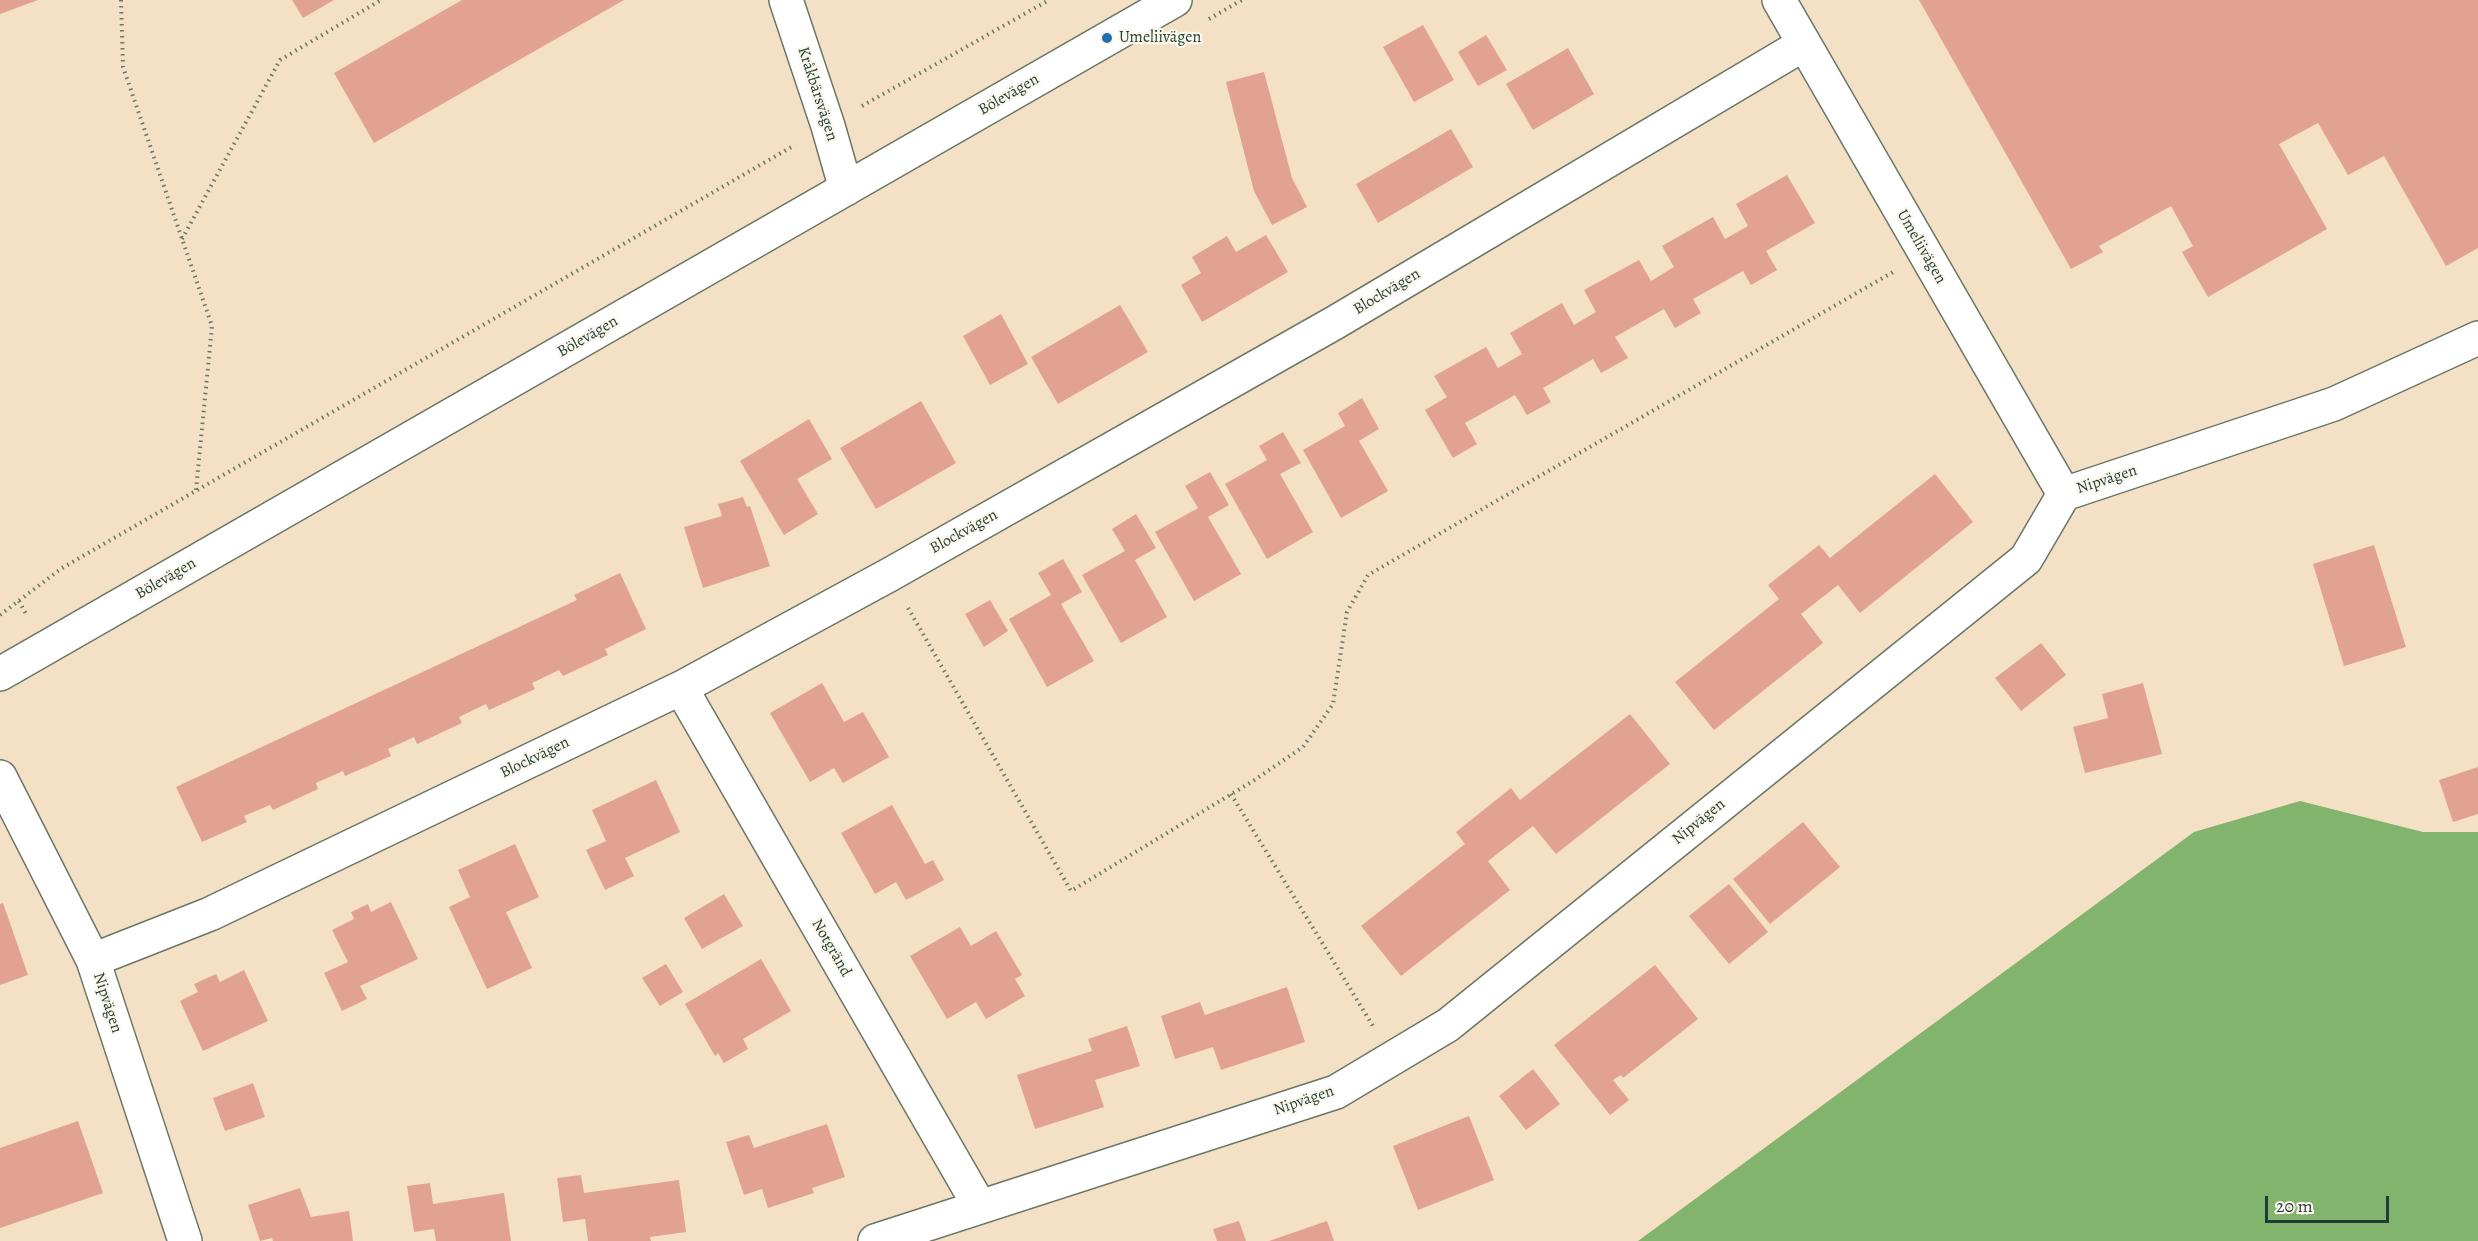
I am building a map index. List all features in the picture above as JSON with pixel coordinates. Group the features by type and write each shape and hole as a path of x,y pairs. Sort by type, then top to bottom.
{"street":[{"name":"Kråkbärsvägen","path":"786,0 828,126 846,189"},
{"name":"Bölevägen","path":"0,674 1175,0"},
{"name":"Umeliivägen","path":"1779,0 2064,494"},
{"name":"Blockvägen","path":"93,960 210,914 681,688 889,575 1336,322 1804,44"},
{"name":"Nipvägen","path":"875,1241 1336,1092 1448,1025 2026,559 2064,494 2334,404 2478,338"},
{"name":"Notgränd","path":"681,688 980,1207"},
{"name":"Nipvägen","path":"0,777 93,960 185,1241"}],"path":[{"path":"121,0 123,67 212,326 196,490"},
{"path":"182,239 280,60 381,0"},
{"path":"0,615 62,568 1049,0"},
{"path":"889,575 1071,891 1231,794 1303,747 1333,704 1347,612 1368,575 1925,254"},
{"path":"1231,794 1393,1058"}],"green space":[{"path":"2300,801 2423,832 2478,832 2478,1241 1638,1241 2194,832"}],"building":[{"path":"0,0 38,0 0,14"},
{"path":"292,0 334,0 303,18"},
{"path":"462,0 624,0 374,143 334,73"},
{"path":"1919,0 2478,0 2478,248 2446,266 2384,156 2348,175 2318,123 2279,144 2327,229 2208,297 2182,252 2193,246 2171,206 2099,246 2103,252 2071,269"},
{"path":"1423,25 1454,80 1414,102 1383,47"},
{"path":"1486,35 1507,70 1478,86 1458,52"},
{"path":"1568,48 1594,94 1533,130 1506,84"},
{"path":"1264,72 1292,178 1307,207 1272,225 1254,191 1226,82"},
{"path":"1451,129 1473,167 1378,223 1356,184"},
{"path":"1787,175 1815,223 1766,251 1777,270 1751,285 1743,271 1693,299 1701,313 1675,328 1664,309 1615,337 1628,358 1601,373 1593,359 1543,388 1551,402 1527,415 1515,395 1465,423 1477,444 1453,458 1425,410 1447,397 1434,376 1486,347 1498,368 1522,354 1510,333 1562,303 1574,325 1596,312 1584,290 1639,260 1651,281 1674,267 1662,246 1713,217 1725,239 1748,226 1736,204"},
{"path":"1266,235 1288,272 1202,322 1181,285 1201,273 1192,257 1227,236 1236,252"},
{"path":"1120,305 1148,352 1058,404 1031,357"},
{"path":"1001,314 1028,364 990,385 963,336"},
{"path":"1362,398 1379,429 1359,441 1388,491 1341,518 1303,450 1345,426 1338,413"},
{"path":"921,401 956,463 876,509 840,448"},
{"path":"809,419 832,459 797,479 818,514 784,535 740,461"},
{"path":"1283,432 1301,463 1280,474 1313,532 1267,559 1225,484 1267,460 1259,446"},
{"path":"1210,472 1229,505 1208,517 1241,574 1194,601 1155,532 1198,508 1185,486"},
{"path":"1935,474 1973,522 1860,613 1838,585 1801,614 1823,643 1714,730 1675,682 1779,599 1768,585 1819,545 1830,558"},
{"path":"743,497 747,507 750,506 770,566 703,588 684,527 722,516 718,504"},
{"path":"1136,514 1156,548 1135,560 1167,617 1121,643 1082,575 1125,551 1112,529"},
{"path":"2374,545 2406,647 2344,666 2313,564"},
{"path":"1063,559 1082,592 1061,604 1094,661 1047,687 1009,619 1051,595 1038,573"},
{"path":"620,573 646,629 605,649 608,655 563,676 559,670 532,683 535,689 489,710 486,704 459,717 462,723 417,744 414,737 388,749 391,756 345,776 343,771 316,783 318,789 273,810 270,805 244,816 247,822 202,842 176,787 577,600 574,595"},
{"path":"990,600 1008,631 984,647 965,614"},
{"path":"2041,643 2066,675 2021,711 1995,678"},
{"path":"822,683 844,722 863,712 889,757 843,783 834,768 810,782 770,713"},
{"path":"2143,683 2162,754 2085,773 2073,727 2108,718 2102,694"},
{"path":"1630,714 1670,764 1556,854 1533,826 1488,861 1510,890 1401,976 1361,926 1465,844 1456,832 1511,788 1520,800"},
{"path":"2478,767 2478,814 2453,822 2439,780"},
{"path":"656,780 680,832 625,858 634,876 605,890 586,850 606,841 592,810"},
{"path":"892,805 925,864 933,860 944,880 906,900 896,882 875,894 841,833"},
{"path":"1803,822 1840,867 1770,924 1733,879"},
{"path":"515,844 539,897 506,912 532,968 487,989 449,907 470,897 458,870"},
{"path":"1729,884 1768,932 1729,964 1689,916"},
{"path":"724,894 743,926 702,949 684,918"},
{"path":"391,902 418,959 360,986 367,999 342,1011 324,973 348,962 332,930 354,919 351,912 368,904 371,912"},
{"path":"3,903 28,975 0,985 0,904"},
{"path":"960,927 971,946 996,931 1022,975 1015,979 1025,996 986,1019 976,1002 947,1019 910,956"},
{"path":"761,959 791,1011 743,1039 748,1049 724,1063 718,1053 715,1056 685,1004"},
{"path":"666,964 683,992 660,1006 642,978"},
{"path":"1655,965 1698,1019 1623,1078 1621,1075 1613,1080 1629,1100 1610,1115 1554,1045"},
{"path":"244,970 268,1021 203,1051 180,1001 198,992 194,984 216,974 220,982"},
{"path":"1287,987 1305,1042 1221,1070 1213,1047 1175,1059 1161,1016 1200,1002 1205,1015"},
{"path":"1127,1026 1140,1066 1095,1080 1104,1107 1035,1129 1017,1075 1092,1051 1088,1039"},
{"path":"1533,1069 1560,1104 1526,1130 1499,1096"},
{"path":"253,1083 265,1117 225,1131 213,1098"},
{"path":"1469,1116 1494,1180 1418,1210 1393,1146"},
{"path":"78,1121 103,1193 0,1228 0,1148"},
{"path":"827,1124 845,1177 812,1188 814,1193 768,1208 762,1189 744,1195 726,1142 749,1135 754,1148"},
{"path":"581,1175 584,1193 679,1180 686,1232 650,1237 651,1241 588,1241 585,1219 563,1222 557,1178"},
{"path":"430,1183 433,1204 504,1193 511,1241 436,1241 434,1229 414,1232 407,1186"},
{"path":"300,1188 311,1217 349,1211 353,1241 273,1241 272,1238 260,1241 248,1205"},
{"path":"1239,1221 1246,1241 1217,1241 1213,1229"},
{"path":"1327,1221 1334,1241 1269,1241"}],"place":[{"name":"Umeliivägen","path":"1107,38"}]}
